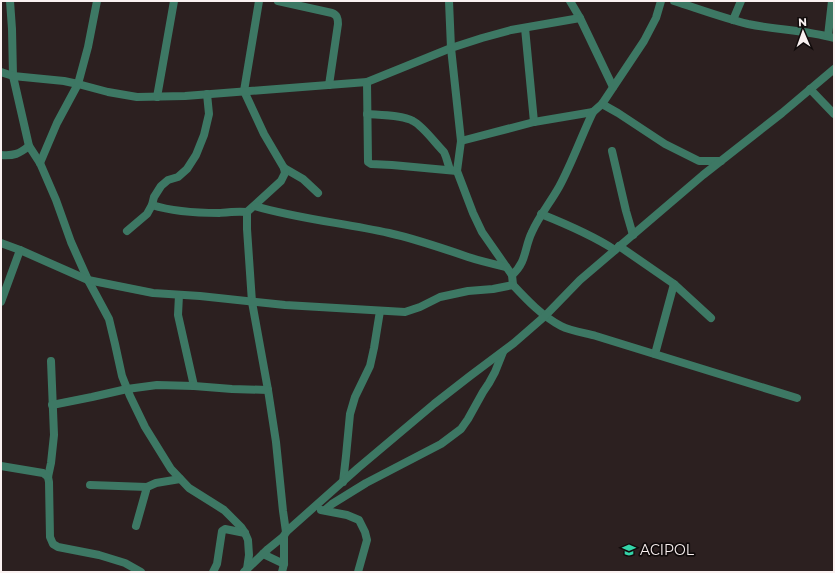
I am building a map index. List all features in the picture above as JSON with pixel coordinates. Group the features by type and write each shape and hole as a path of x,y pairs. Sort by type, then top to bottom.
{"street":[{"path":"10,1 13,76 30,146 40,163 56,200 70,242 108,319 122,376 127,389 145,427 171,469 189,488 224,510 245,533 248,540 249,555 246,571"},
{"path":"40,163 57,123 78,84 88,47 97,1"},
{"path":"158,97 174,1"},
{"path":"259,1 244,91 264,134 284,168 303,179 318,193"},
{"path":"278,1 332,13 338,18 329,85"},
{"path":"449,1 451,48 461,141 454,170"},
{"path":"570,1 580,18 613,87"},
{"path":"512,275 518,270 523,261 531,233 554,197 593,112 602,104 644,41 656,18 661,1"},
{"path":"674,1 749,24 831,37 832,1"},
{"path":"733,20 741,1"},
{"path":"1,72 13,76 64,81 108,92 137,97 206,94 367,82 451,48 511,30 580,18"},
{"path":"525,28 534,122"},
{"path":"246,571 312,509 434,404 514,343 545,316 580,280 633,234 834,69"},
{"path":"367,82 368,162 371,164 454,170"},
{"path":"810,89 834,114"},
{"path":"128,231 146,214 161,186 168,180 187,170 196,155 204,135 209,114 206,94"},
{"path":"602,104 665,144 699,161 722,160"},
{"path":"461,141 534,122 593,112"},
{"path":"367,114 405,118 412,121 418,125 444,152 454,170 482,232 512,275 514,285 545,316 561,326 573,330 797,398"},
{"path":"1,155 10,156 20,153 30,146"},
{"path":"612,151 633,234"},
{"path":"699,161 703,175"},
{"path":"152,205 166,209 205,213 247,212 281,181 284,168"},
{"path":"255,206 287,214 390,233 506,267"},
{"path":"247,212 252,302 276,442 283,511 285,534 283,568"},
{"path":"542,214 579,230 605,244 617,248 674,284 711,318"},
{"path":"1,243 88,280 153,293 200,296 285,305 405,312 420,307 440,297 468,291 493,289 514,285"},
{"path":"1,302 20,250"},
{"path":"656,354 674,284"},
{"path":"179,295 178,315 194,386"},
{"path":"343,482 350,414 355,397 370,366 380,311"},
{"path":"325,510 366,483 441,444 461,429 492,377 504,351"},
{"path":"51,361 54,435 52,463 48,477 50,537 53,544 58,547 99,555 125,563 141,572"},
{"path":"52,405 127,389 157,385 268,390"},
{"path":"1,466 43,473 48,477"},
{"path":"90,485 147,487 156,483 180,479"},
{"path":"136,526 147,487"},
{"path":"312,509 325,510 347,515 359,520 366,532 367,540 358,572"},
{"path":"213,572 217,564 222,531 224,529 245,533"},
{"path":"263,554 283,568"}],"place":[{"name":"ACIPOL","path":"629,550"}]}
